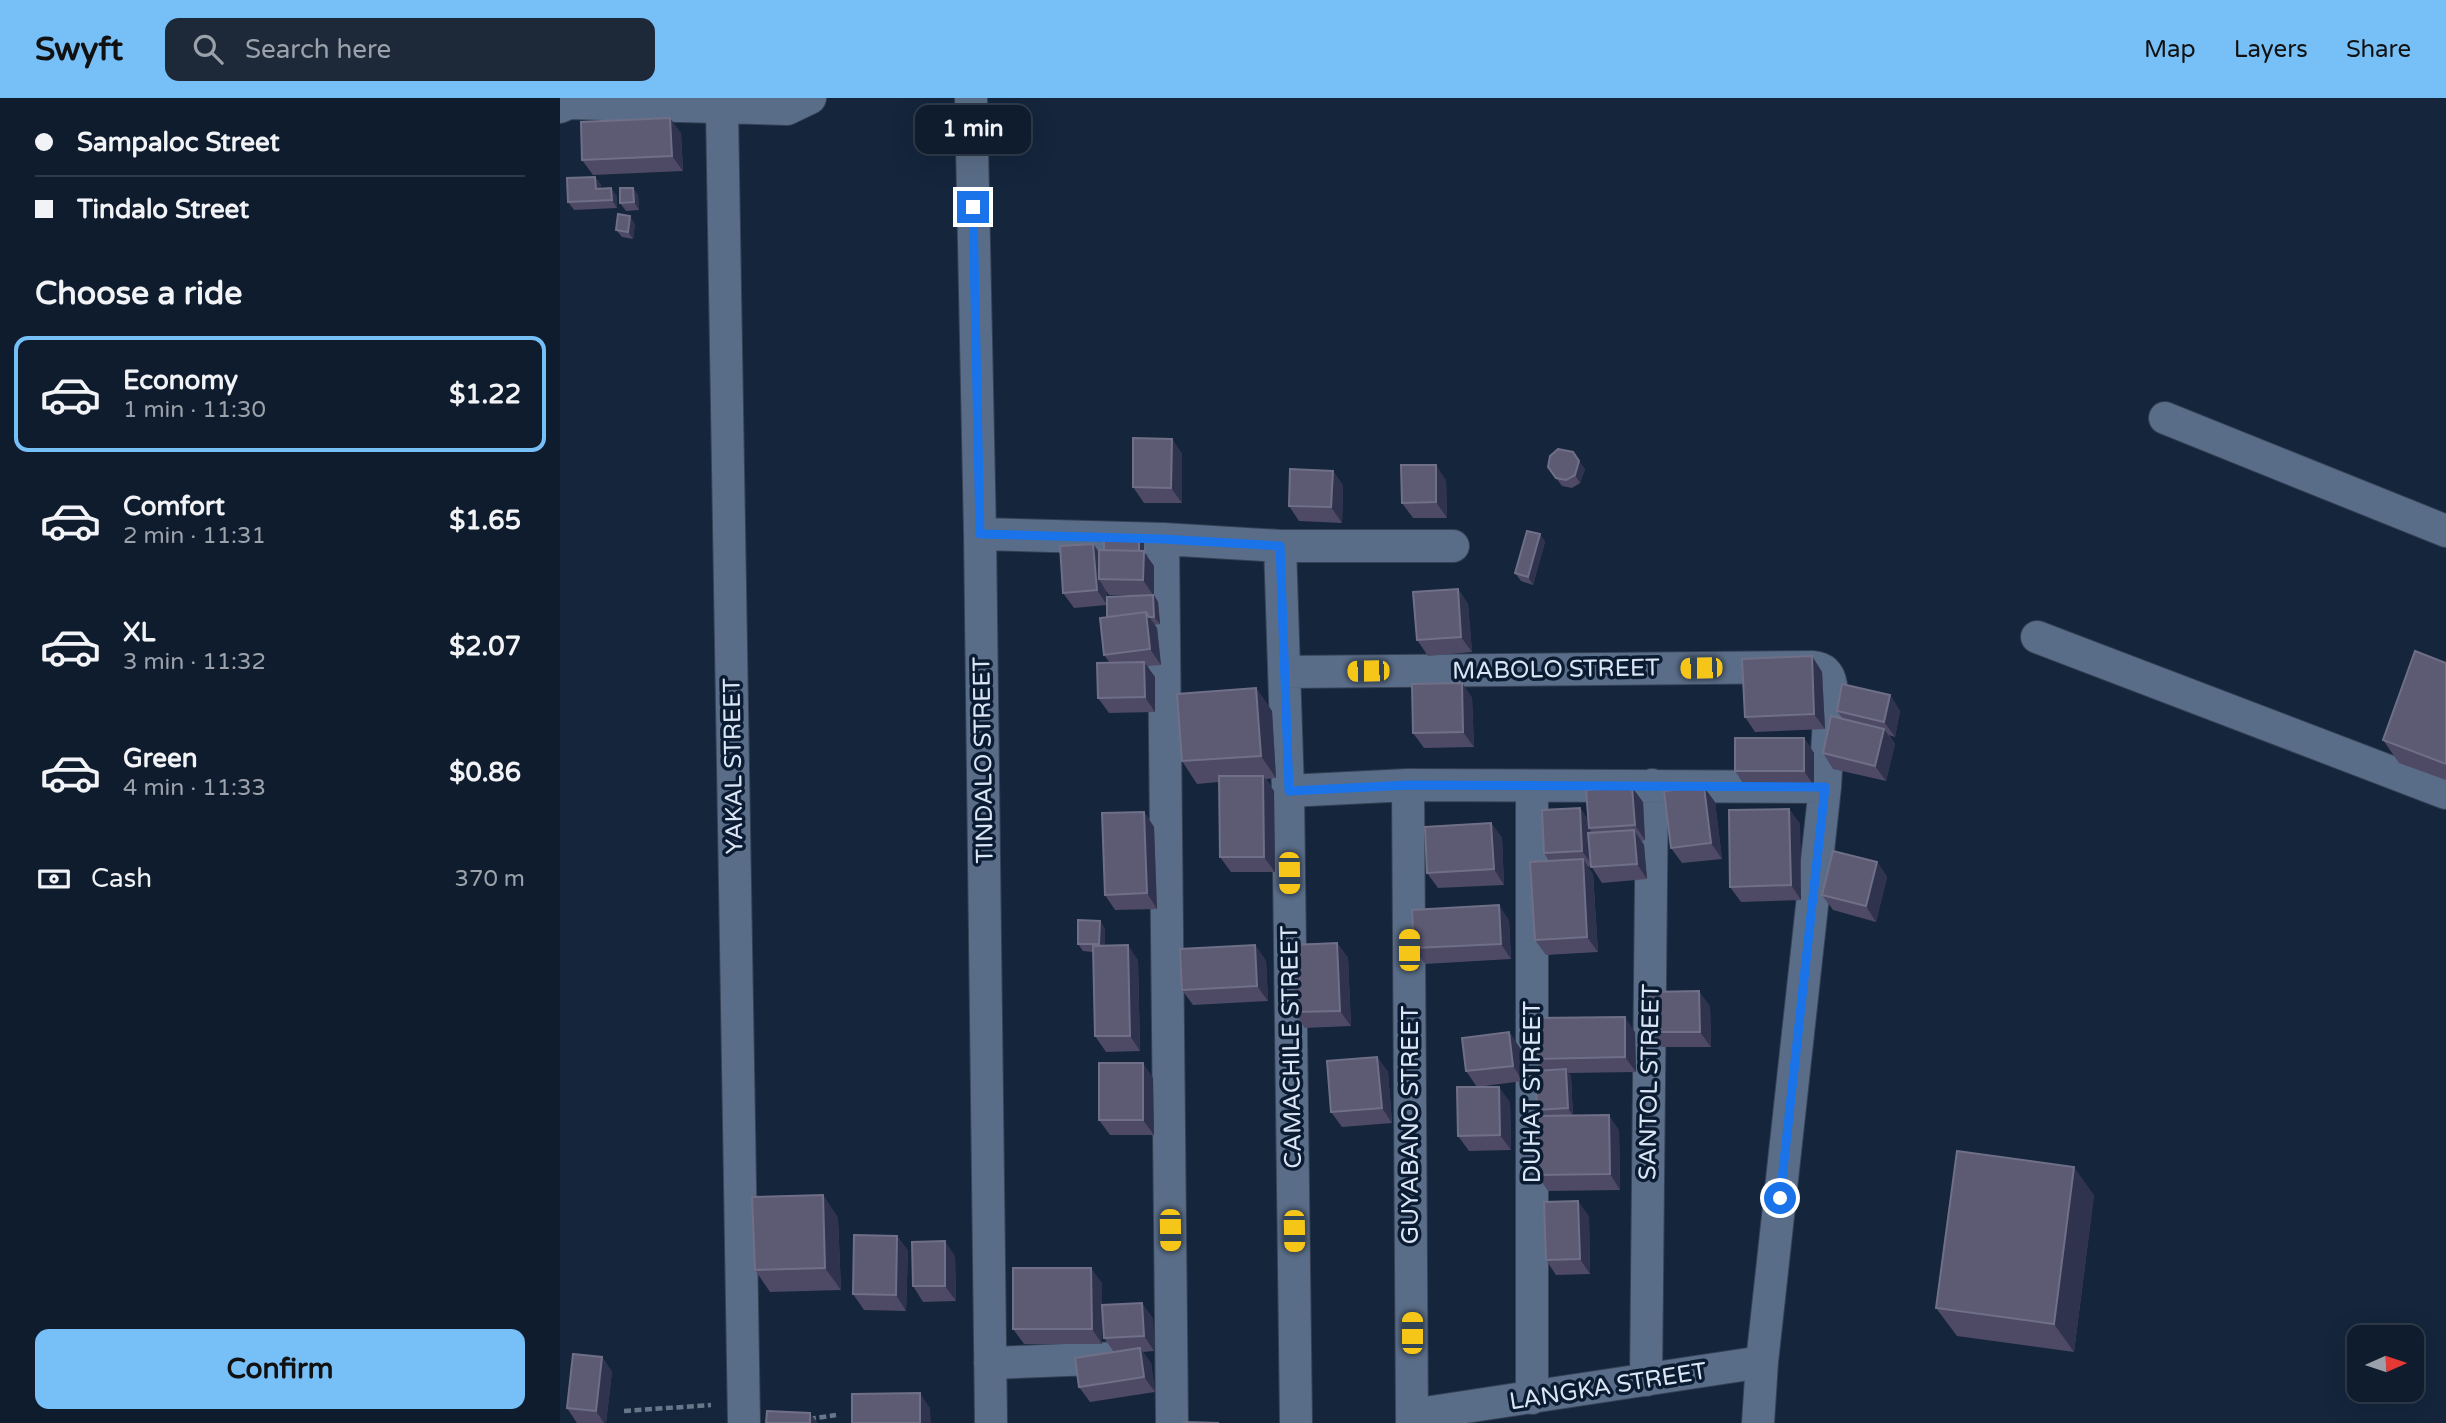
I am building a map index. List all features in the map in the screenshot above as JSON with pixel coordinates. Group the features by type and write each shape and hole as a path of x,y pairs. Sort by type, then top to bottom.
{"street":[{"path":"560,107 569,103 787,109 810,98"},
{"name":"TINDALO STREET","path":"971,98 980,534 991,1423"},
{"name":"YAKAL STREET","path":"722,109 743,1413"},
{"path":"2165,418 2446,531"},
{"path":"980,534 1163,539 1280,546 1453,546"},
{"path":"1163,539 1172,1423"},
{"name":"CAMACHILE STREET","path":"1280,546 1289,791 1296,1423"},
{"path":"2037,636 2446,793"},
{"name":"MABOLO STREET","path":"1284,672 1820,668 1826,672 1831,685 1825,787"},
{"path":"1289,791 1408,785 1825,787 1762,1362 1758,1423"},
{"name":"GUYABANO STREET","path":"1408,785 1412,1419"},
{"name":"SANTOL STREET","path":"1646,1380 1652,785"},
{"name":"DUHAT STREET","path":"1532,786 1532,1398"},
{"path":"990,1363 1135,1358"},
{"name":"LANGKA STREET","path":"1412,1419 1762,1362"}],"path":[{"path":"624,1411 743,1413"},
{"path":"795,1421 836,1415"}],"building":[{"path":"670,118 672,156 582,160 581,122"},
{"path":"595,177 596,189 611,188 612,200 568,202 567,178"},
{"path":"620,188 633,188 634,202 620,203"},
{"path":"618,214 630,216 628,232 616,230"},
{"path":"1133,438 1172,439 1171,488 1133,487"},
{"path":"1558,449 1573,452 1579,461 1575,475 1566,480 1556,478 1548,467 1550,456"},
{"path":"1401,465 1436,465 1436,502 1402,503"},
{"path":"1290,469 1333,471 1331,507 1289,506"},
{"path":"1527,531 1540,534 1528,577 1515,573"},
{"path":"1104,535 1139,535 1139,551 1104,550"},
{"path":"1093,544 1097,590 1063,593 1060,546"},
{"path":"1099,550 1144,551 1143,580 1099,579"},
{"path":"1458,589 1461,637 1417,640 1413,592"},
{"path":"1153,595 1154,617 1149,617 1146,612 1107,617 1107,597"},
{"path":"1146,612 1150,649 1104,655 1100,618"},
{"path":"2415,651 2446,663 2446,764 2383,740"},
{"path":"1812,656 1814,714 1745,717 1742,659"},
{"path":"1144,662 1145,697 1098,698 1097,663"},
{"path":"1462,683 1463,732 1413,733 1412,684"},
{"path":"1842,684 1890,695 1884,722 1837,711"},
{"path":"1256,688 1261,756 1182,761 1177,694"},
{"path":"1831,716 1884,729 1875,766 1823,753"},
{"path":"1735,738 1804,738 1804,771 1735,771"},
{"path":"1219,776 1263,776 1264,857 1220,857"},
{"path":"1632,787 1635,825 1589,828 1586,790"},
{"path":"1704,787 1711,843 1671,848 1664,791"},
{"path":"1580,808 1582,851 1544,853 1542,810"},
{"path":"1789,809 1791,885 1730,887 1729,810"},
{"path":"1144,812 1147,893 1105,895 1102,813"},
{"path":"1491,823 1494,869 1427,873 1425,827"},
{"path":"1634,830 1637,864 1591,867 1588,833"},
{"path":"1833,851 1877,862 1866,906 1822,895"},
{"path":"1583,859 1587,937 1535,940 1530,862"},
{"path":"1499,905 1501,944 1414,948 1412,910"},
{"path":"1078,920 1100,921 1099,944 1078,944"},
{"path":"1337,943 1340,1011 1294,1012 1292,945"},
{"path":"1128,945 1130,1036 1095,1036 1093,946"},
{"path":"1255,945 1257,986 1182,990 1180,949"},
{"path":"1699,991 1700,1032 1651,1032 1650,992"},
{"path":"1625,1017 1625,1057 1535,1059 1535,1018"},
{"path":"1509,1032 1513,1066 1466,1071 1462,1038"},
{"path":"1377,1057 1382,1108 1331,1112 1327,1061"},
{"path":"1099,1063 1143,1063 1143,1120 1099,1120"},
{"path":"1566,1069 1568,1108 1537,1110 1535,1071"},
{"path":"1457,1087 1499,1087 1500,1135 1458,1136"},
{"path":"1609,1115 1610,1174 1537,1175 1536,1116"},
{"path":"1957,1151 2074,1167 2054,1324 1936,1308"},
{"path":"823,1195 825,1268 755,1270 752,1197"},
{"path":"1578,1201 1580,1259 1546,1260 1544,1202"},
{"path":"854,1235 897,1236 896,1295 853,1294"},
{"path":"945,1241 945,1286 913,1286 912,1242"},
{"path":"1013,1268 1091,1268 1092,1329 1013,1329"},
{"path":"1142,1303 1144,1336 1104,1338 1102,1305"},
{"path":"1140,1348 1144,1377 1079,1387 1075,1358"},
{"path":"573,1354 602,1357 596,1411 567,1408"},
{"path":"920,1393 920,1423 852,1423 852,1394"},
{"path":"767,1411 810,1413 810,1423 766,1423"}],"route":[{"path":"973,207 980,534 1163,539 1280,546 1289,791 1408,785 1825,787 1780,1198"}]}
